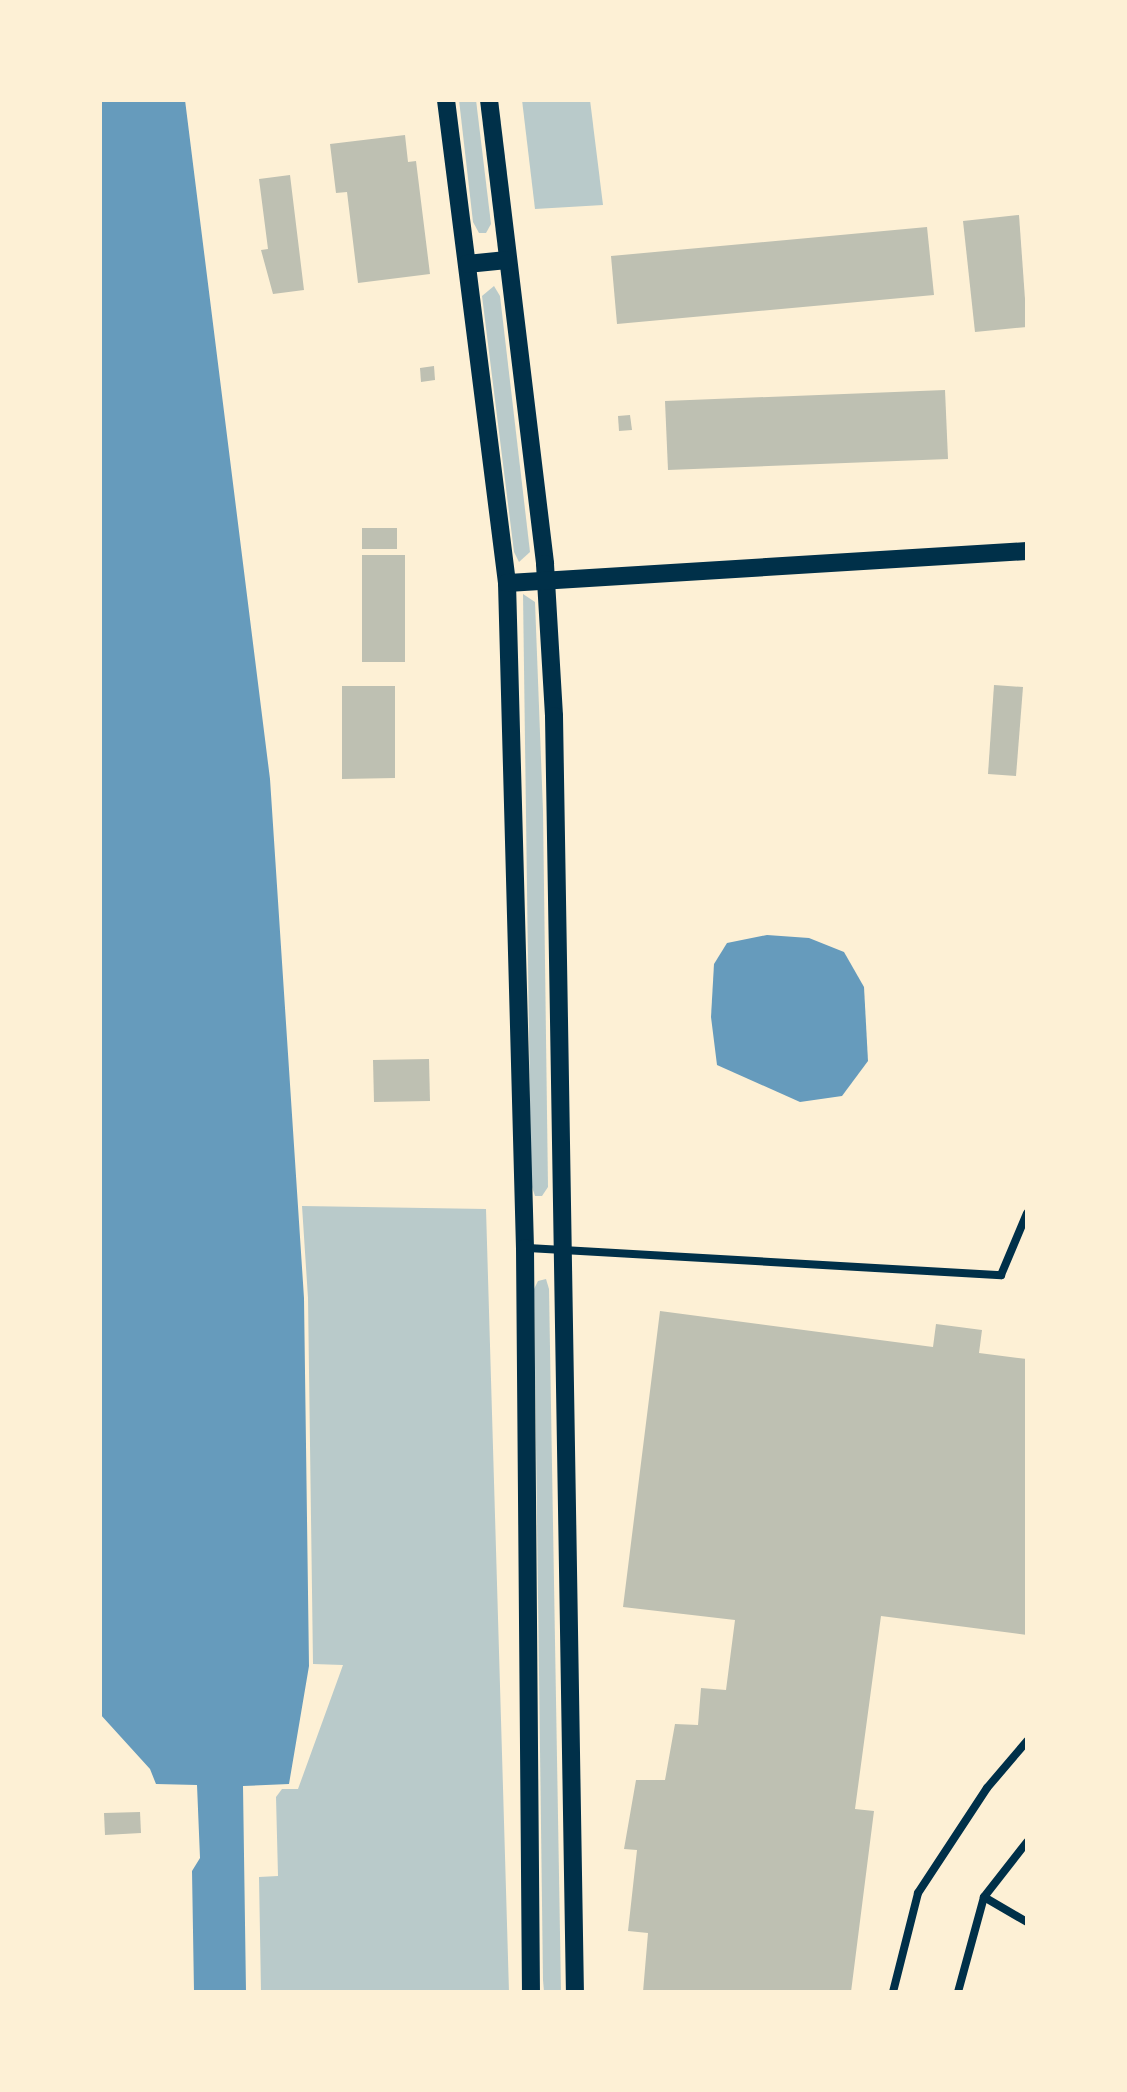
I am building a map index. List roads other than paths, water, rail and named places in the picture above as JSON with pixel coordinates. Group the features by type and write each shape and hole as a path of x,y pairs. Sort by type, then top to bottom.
{"street":[{"path":"446,100 506,582 525,1248 531,1992"},
{"path":"489,100 546,580 554,716 575,1992"},
{"path":"467,264 508,260"},
{"path":"506,582 1027,552"}],"lane":[{"path":"525,1248 1000,1275 1027,1213"},
{"path":"893,1992 918,1893 987,1788 1027,1741"},
{"path":"958,1992 984,1897 1027,1842"},
{"path":"984,1897 1027,1922"}],"water":[{"path":"100,100 185,100 270,779 304,1298 309,1666 289,1784 243,1786 246,1992 194,1992 192,1871 200,1858 197,1785 156,1784 150,1769 100,1714"},
{"path":"767,935 809,938 844,952 864,987 868,1061 842,1096 800,1102 717,1065 711,1017 714,964 727,943"}]}
